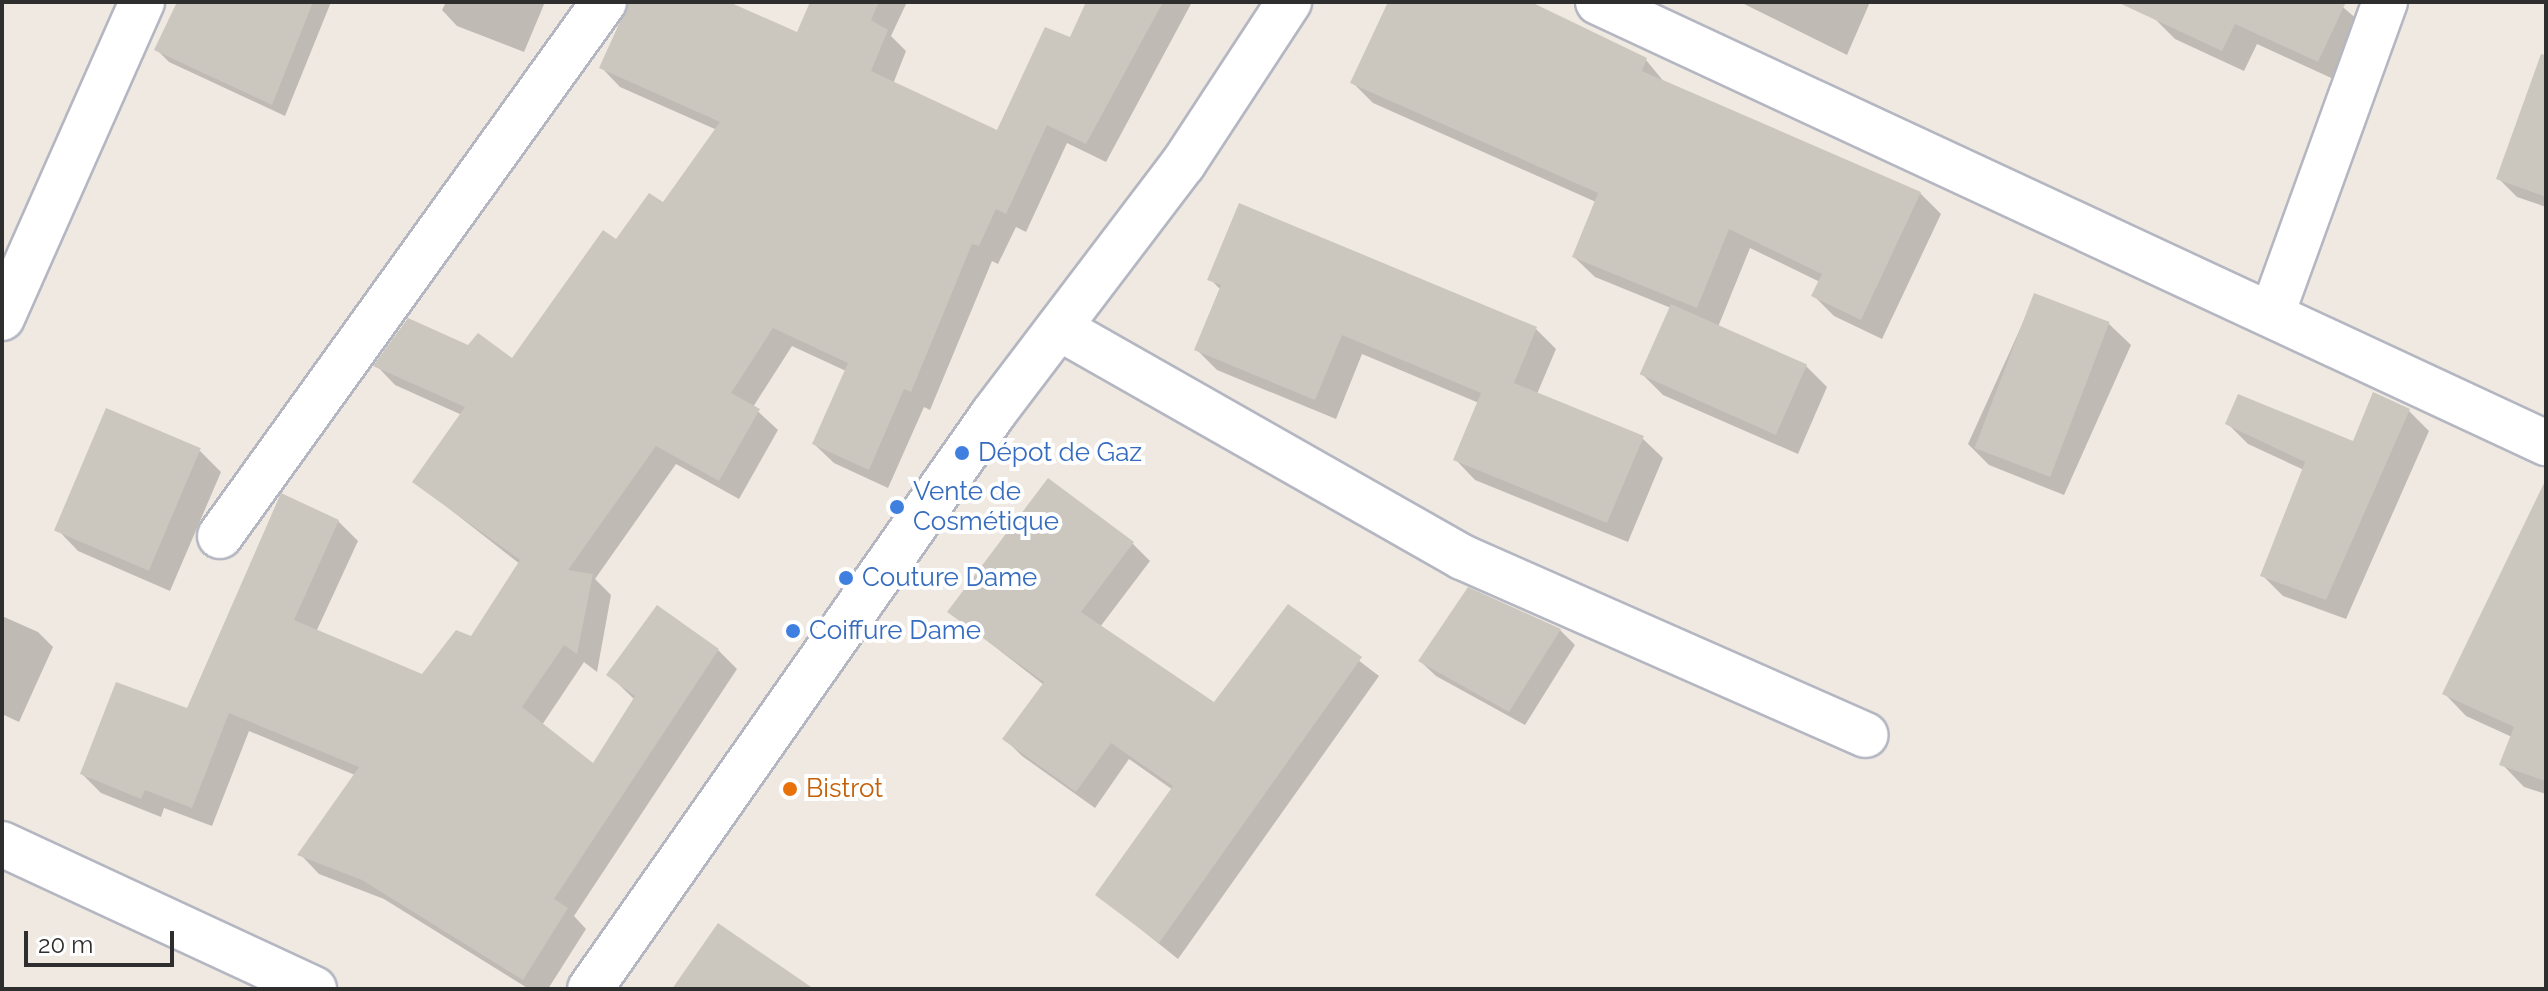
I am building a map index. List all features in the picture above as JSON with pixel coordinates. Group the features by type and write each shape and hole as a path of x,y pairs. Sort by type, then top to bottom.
{"street":[{"path":"2,318 142,2"},
{"path":"220,536 604,2"},
{"path":"590,989 1059,328 1183,164 1289,2"},
{"path":"1598,2 2546,443"},
{"path":"2272,314 2385,2"},
{"path":"1059,328 1462,557 1866,735"},
{"path":"2,844 314,989"}],"building":[{"path":"177,2 313,2 272,105 154,50"},
{"path":"629,2 729,2 797,32 810,2 879,2 871,20 888,30 871,71 997,130 1045,27 1070,37 1086,2 1163,2 1086,144 1047,125 1006,214 996,209 979,246 972,244 911,392 904,389 869,470 812,444 848,363 773,328 731,393 760,409 719,481 656,446 568,570 593,574 577,654 564,645 522,707 593,763 635,696 606,675 657,605 719,649 554,899 568,908 523,980 362,880 297,855 359,767 229,713 192,808 145,790 141,799 80,774 116,682 187,708 281,493 339,520 294,620 422,674 456,630 471,636 520,560 412,482 465,407 373,366 408,318 468,345 478,333 512,358 603,230 616,239 649,193 663,202 720,122 599,68"},
{"path":"1388,2 1531,2 1647,58 1642,71 1921,192 1861,320 1811,296 1822,274 1729,229 1697,308 1572,257 1598,193 1350,83"},
{"path":"2117,2 2346,2 2318,62 2235,24 2222,51"},
{"path":"2541,54 2546,55 2546,197 2496,179"},
{"path":"1239,203 1537,327 1514,383 1644,436 1607,523 1453,460 1481,393 1342,335 1315,400 1194,350 1221,285 1207,280"},
{"path":"2034,293 2110,322 2050,477 1975,448"},
{"path":"1671,304 1807,365 1776,435 1640,374"},
{"path":"2373,392 2410,409 2326,600 2260,576 2305,462 2225,424 2238,394 2353,441"},
{"path":"106,408 201,448 149,571 54,530"},
{"path":"1048,478 1134,542 1081,612 1214,702 1288,604 1362,657 1159,943 1095,895 1173,786 1111,743 1076,792 1002,739 1044,682 947,612"},
{"path":"2546,479 2546,781 2499,765 2514,727 2442,694"},
{"path":"1468,587 1561,629 1509,712 1418,661"},
{"path":"718,923 814,989 672,989"}],"place":[{"name":"Dépot de Gaz","path":"962,453"},
{"name":"Vente de Cosmétique","path":"897,507"},
{"name":"Couture Dame","path":"846,578"},
{"name":"Coiffure Dame","path":"793,631"},
{"name":"Bistrot","path":"790,789"}]}
